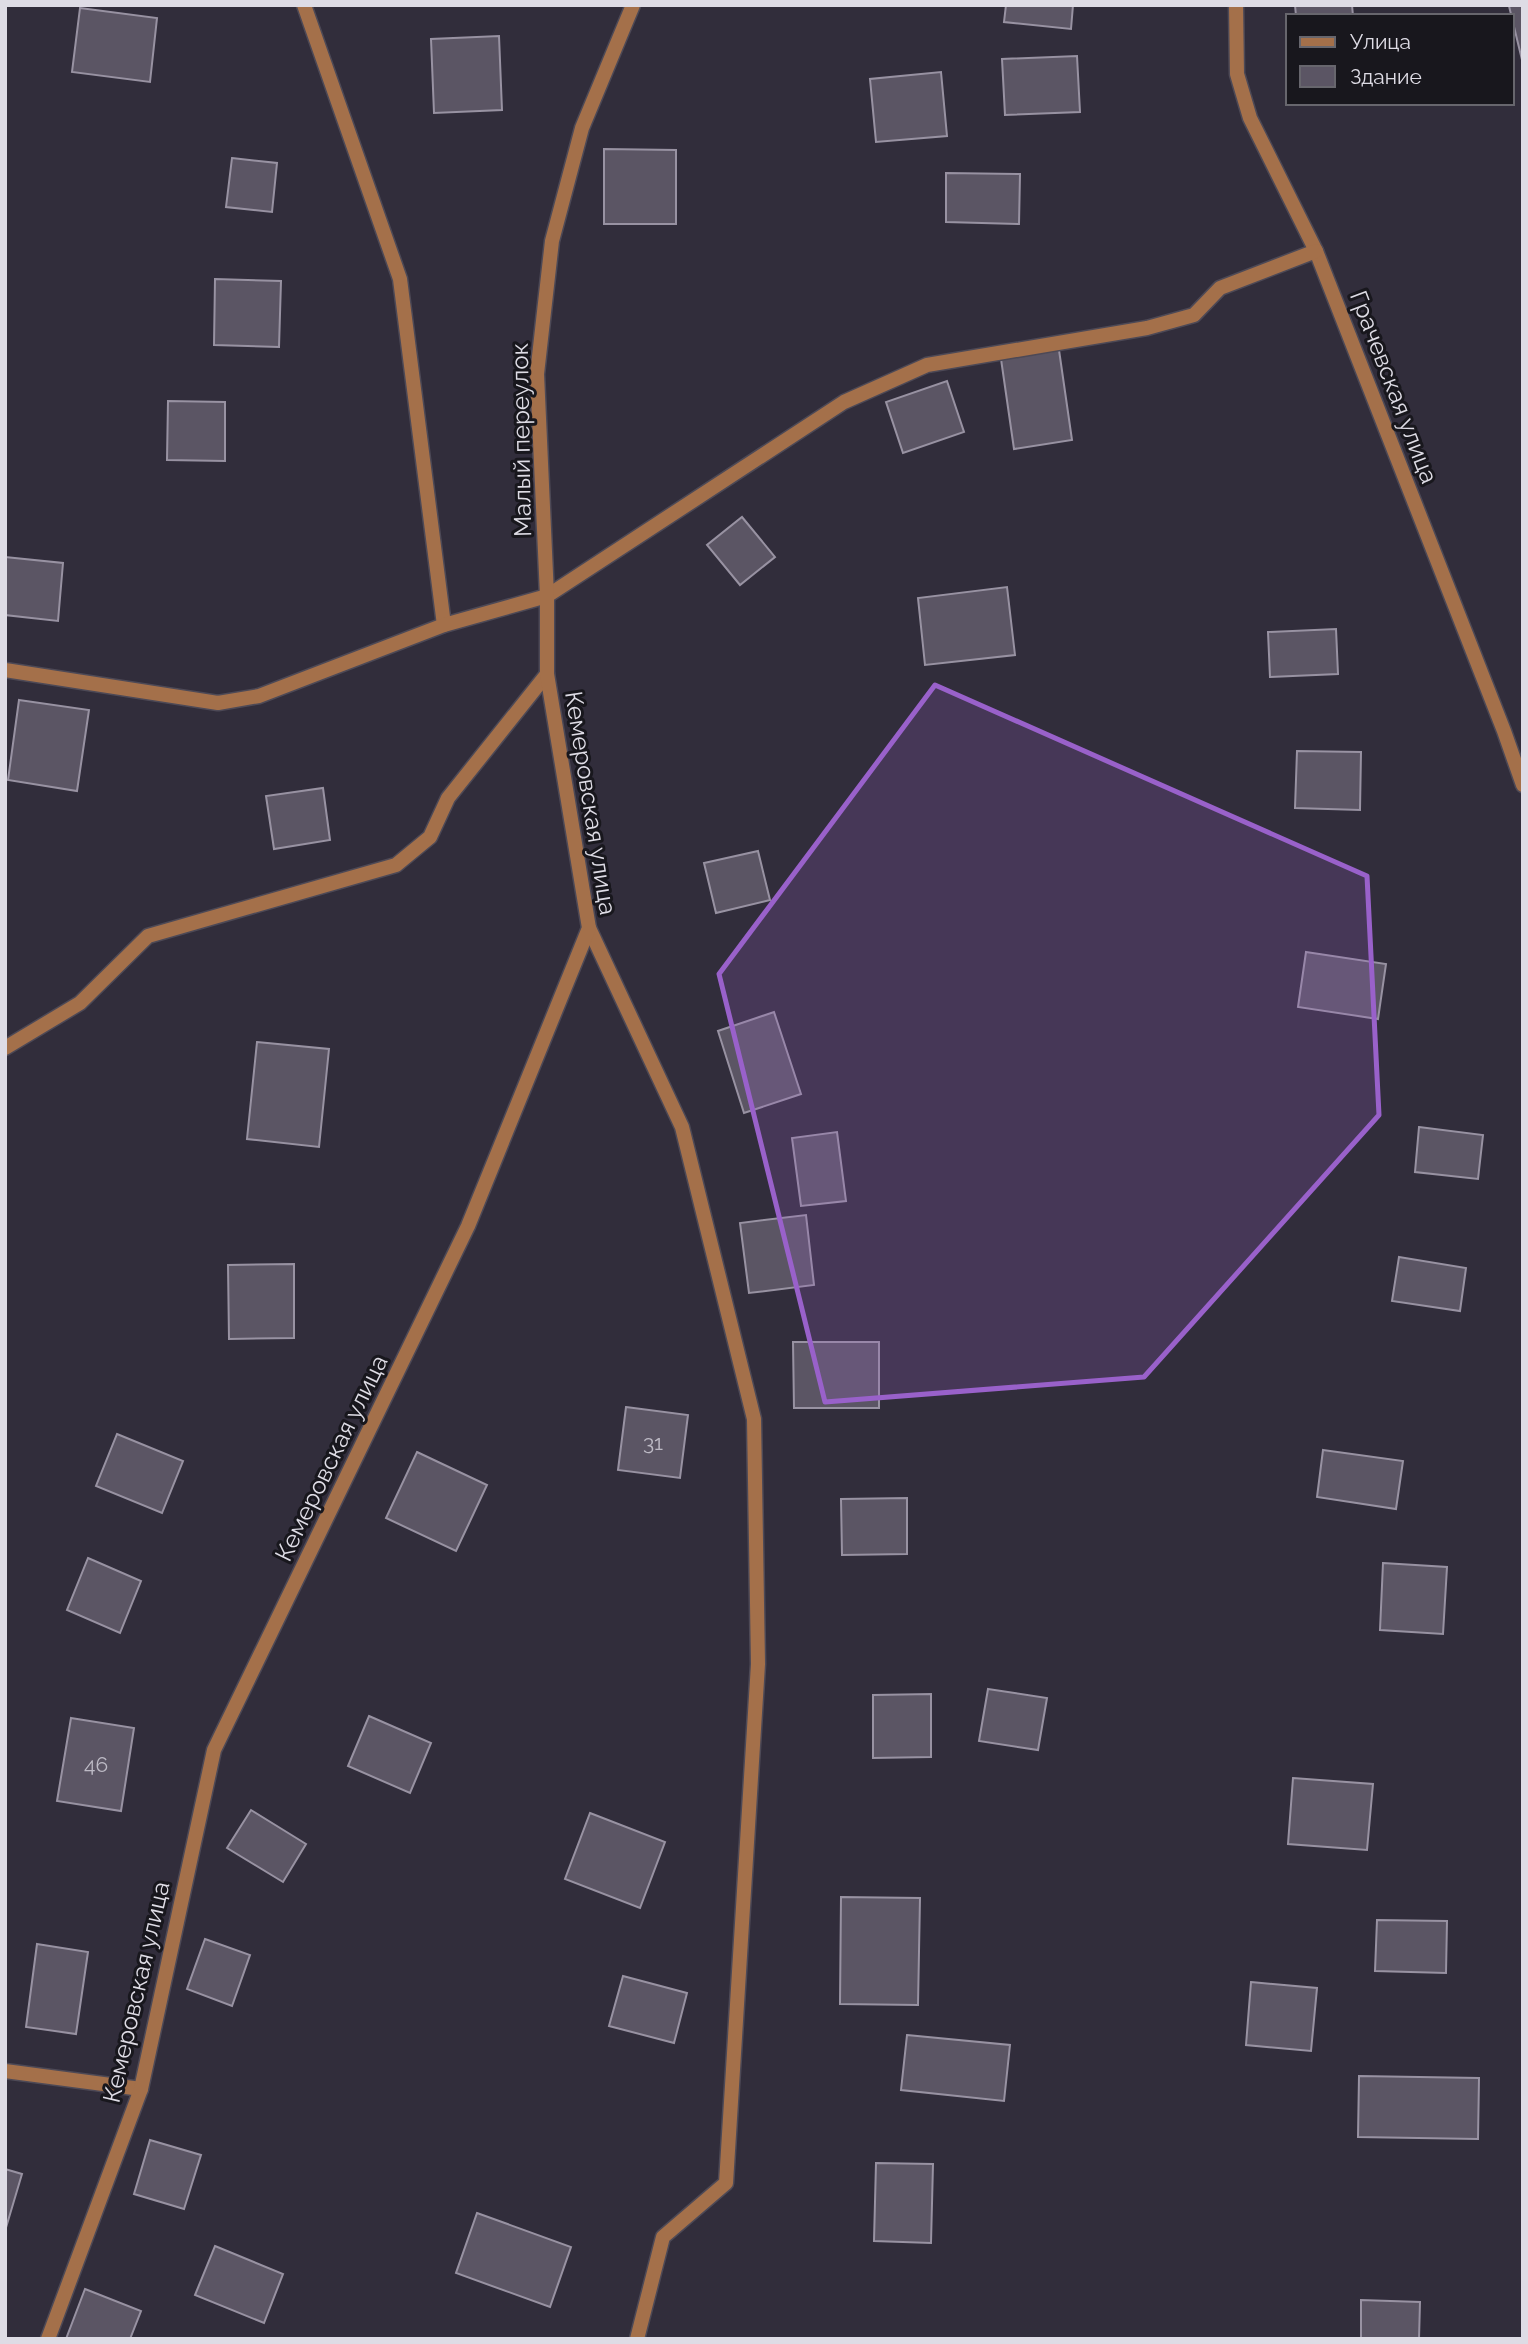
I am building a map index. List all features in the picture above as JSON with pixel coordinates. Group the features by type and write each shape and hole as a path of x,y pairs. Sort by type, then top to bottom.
{"street":[{"path":"304,5 400,279 444,625"},
{"name":"Малый переулок","path":"547,596 537,374 552,242 582,128 633,5"},
{"name":"Грачевская улица","path":"1236,5 1237,74 1250,118 1316,251 1523,785"},
{"path":"5,670 218,703 259,696 444,625 547,596 844,402 927,365 1147,328 1194,315 1220,288 1316,251"},
{"name":"Кемеровская улица","path":"48,2339 141,2088 214,1750 468,1226 589,928 547,674 547,596"},
{"path":"5,1048 80,1003 148,936 396,865 430,837 448,798 547,674"},
{"path":"589,928 682,1127 754,1419 758,1664 726,2182 663,2237 637,2339"},
{"path":"5,2071 141,2088"}],"highlighted area":[{"path":"935,685 1367,876 1379,1115 1144,1377 825,1402 719,974"}],"building":[{"path":"1006,5 1073,5 1071,29 1004,22"},
{"path":"1295,5 1352,5 1353,14 1296,14"},
{"path":"1523,5 1523,64 1514,27 1514,14 1511,14 1509,6"},
{"path":"80,8 157,18 150,82 72,72"},
{"path":"499,36 502,110 434,113 431,39"},
{"path":"1077,56 1080,112 1005,115 1002,59"},
{"path":"941,72 947,136 876,142 870,79"},
{"path":"604,149 676,150 676,224 604,224"},
{"path":"232,158 277,163 272,212 226,207"},
{"path":"946,173 1020,174 1019,224 946,222"},
{"path":"215,279 281,281 279,347 214,345"},
{"path":"1059,350 1072,440 1014,449 1001,359"},
{"path":"947,381 964,432 903,453 886,402"},
{"path":"168,401 225,402 225,461 167,460"},
{"path":"742,517 775,557 740,585 707,545"},
{"path":"5,557 63,563 58,621 5,615"},
{"path":"1007,587 1015,655 925,665 918,598"},
{"path":"1336,629 1338,674 1270,677 1268,632"},
{"path":"19,700 89,710 77,791 8,780"},
{"path":"1297,751 1361,752 1360,810 1295,808"},
{"path":"323,788 330,840 274,849 266,796"},
{"path":"758,851 770,900 716,913 704,863"},
{"path":"1306,952 1386,964 1378,1019 1298,1007"},
{"path":"774,1012 801,1094 744,1113 718,1031"},
{"path":"257,1042 329,1049 319,1147 247,1139"},
{"path":"1419,1127 1483,1135 1478,1179 1415,1172"},
{"path":"837,1132 846,1201 801,1206 792,1138"},
{"path":"806,1215 814,1285 749,1293 740,1223"},
{"path":"1399,1257 1466,1268 1460,1311 1392,1301"},
{"path":"294,1264 294,1338 229,1339 228,1265"},
{"path":"793,1342 879,1342 879,1408 794,1408"},
{"path":"626,1407 688,1415 680,1478 618,1470"},
{"path":"117,1434 183,1461 162,1513 96,1486"},
{"path":"1323,1450 1403,1461 1396,1509 1317,1497"},
{"path":"417,1452 487,1485 456,1551 386,1518"},
{"path":"907,1498 907,1554 842,1555 841,1499"},
{"path":"88,1558 141,1581 120,1633 67,1610"},
{"path":"1383,1563 1447,1567 1443,1634 1380,1630"},
{"path":"988,1689 1047,1698 1038,1750 979,1741"},
{"path":"931,1694 931,1757 873,1758 873,1695"},
{"path":"369,1716 431,1743 410,1793 348,1766"},
{"path":"71,1718 134,1728 121,1811 57,1801"},
{"path":"1293,1778 1373,1784 1367,1850 1288,1844"},
{"path":"251,1810 306,1844 283,1882 227,1848"},
{"path":"590,1813 665,1842 640,1908 565,1879"},
{"path":"841,1897 920,1898 918,2005 840,2004"},
{"path":"1377,1920 1447,1921 1446,1973 1375,1971"},
{"path":"205,1939 250,1955 232,2006 187,1989"},
{"path":"37,1944 88,1952 76,2034 26,2027"},
{"path":"623,1976 687,1993 674,2043 609,2026"},
{"path":"1251,1982 1317,1988 1311,2051 1246,2045"},
{"path":"907,2035 1010,2045 1004,2101 901,2090"},
{"path":"1359,2076 1479,2078 1478,2139 1358,2137"},
{"path":"150,2140 201,2155 184,2209 134,2194"},
{"path":"876,2163 933,2164 931,2243 874,2241"},
{"path":"5,2169 22,2174 5,2231"},
{"path":"477,2213 571,2247 550,2307 456,2273"},
{"path":"215,2246 283,2274 264,2323 195,2295"},
{"path":"85,2289 141,2311 130,2339 66,2339"},
{"path":"1361,2300 1420,2302 1419,2339 1361,2339"}]}
